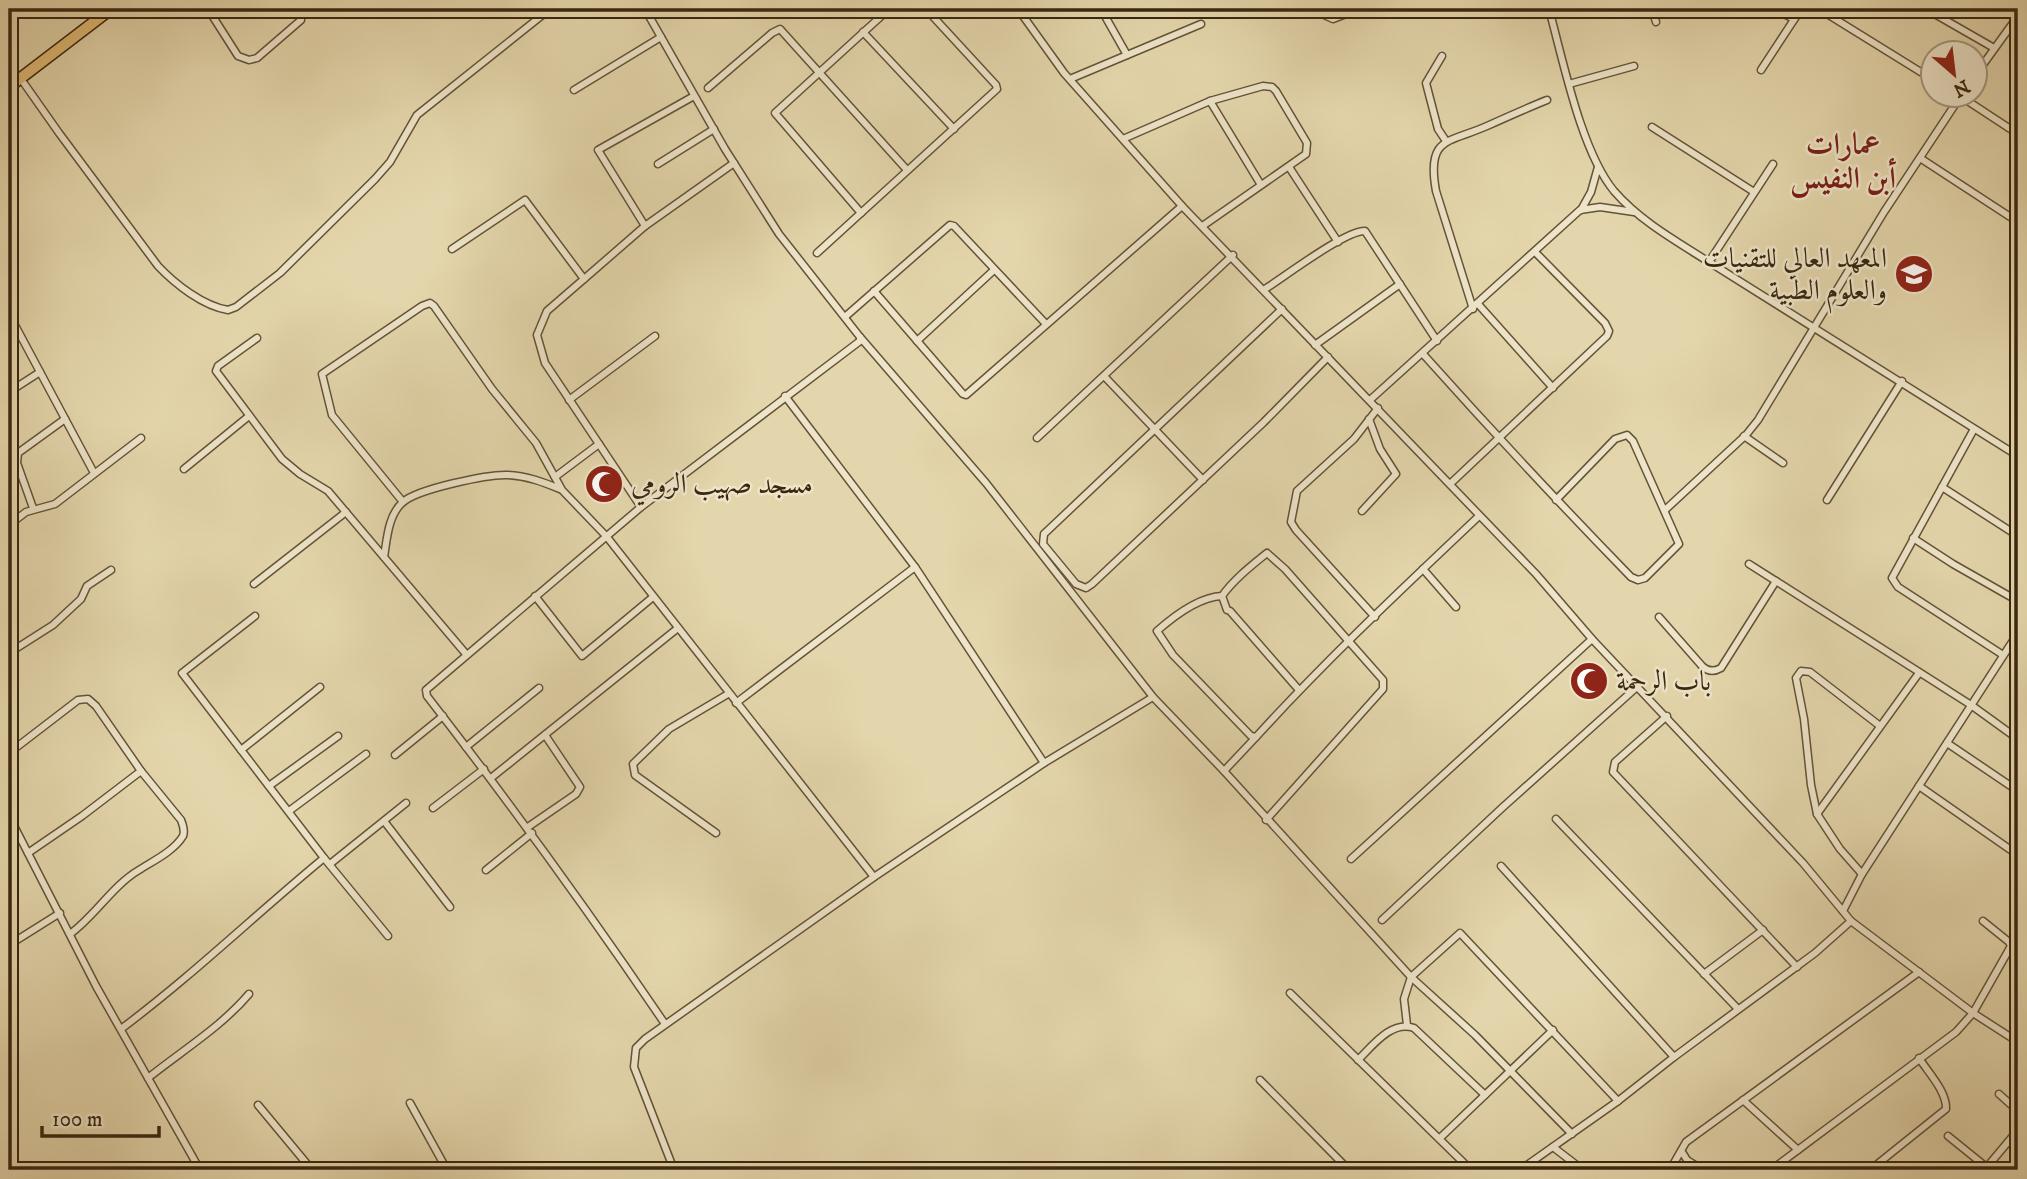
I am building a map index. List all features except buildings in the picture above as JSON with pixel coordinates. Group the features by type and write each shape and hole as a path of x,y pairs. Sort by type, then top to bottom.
{"main road":[{"path":"9,88 111,9"}],"street":[{"path":"208,9 238,56 249,60 257,58 301,20 299,9"},
{"path":"22,79 158,266 174,283 188,292 228,310 236,307 280,273 375,179 390,162 416,115 550,9"},
{"path":"645,9 694,96 779,234 860,337 986,483 1153,697 1411,977 1511,1070 1572,1134"},
{"path":"861,213 775,113 889,9"},
{"path":"817,253 996,92 997,87 926,9"},
{"path":"1018,9 1070,79 1182,205 1233,255 1315,345 1536,574 1592,639 1795,855 1851,921 1972,1013 2018,1042"},
{"path":"1101,9 1127,55"},
{"path":"1321,9 1324,15 1333,19 1359,9"},
{"path":"1549,9 1569,84 1598,167 1612,189 1636,212 1709,262 2018,456"},
{"path":"1652,9 1656,22"},
{"path":"1774,9 1794,19"},
{"path":"1761,71 1801,9"},
{"path":"1819,9 1918,70"},
{"path":"1926,9 1994,48"},
{"path":"1988,57 2018,16"},
{"path":"1070,79 1201,24"},
{"path":"708,88 774,31 780,29 907,170"},
{"path":"863,32 954,129"},
{"path":"574,90 661,37"},
{"path":"1442,56 1426,83 1438,129 1446,141"},
{"path":"1569,84 1633,65"},
{"path":"1123,139 1210,101 1256,87 1272,87 1308,147 1306,154 1203,225"},
{"path":"645,226 598,150 694,96"},
{"path":"1547,100 1446,141 1436,156 1434,183 1475,307 1552,388"},
{"path":"1210,101 1261,185"},
{"path":"1665,510 1758,420 1952,108"},
{"path":"1979,108 2018,134"},
{"path":"1652,127 1754,192"},
{"path":"658,164 714,129"},
{"path":"1920,158 2018,222"},
{"path":"640,507 545,363 537,338 547,311 645,226 734,163"},
{"path":"1709,262 1773,164"},
{"path":"1289,167 1338,242"},
{"path":"1370,400 1581,210 1591,192 1598,167"},
{"path":"452,249 524,200 584,279"},
{"path":"874,291 966,395 1182,205"},
{"path":"1581,210 1600,207 1636,212"},
{"path":"846,316 950,225 954,226 1046,324"},
{"path":"1265,289 1338,242 1360,230 1364,231 1437,341"},
{"path":"1450,484 1604,339 1609,331 1605,323 1535,252"},
{"path":"1037,438 1233,255"},
{"path":"917,341 994,270"},
{"path":"1315,345 1400,284"},
{"path":"404,502 332,415 322,374 426,304 434,306 492,389 536,443 562,490 607,537 873,877"},
{"path":"1282,309 1042,538 1043,544 1076,584 1086,588 1092,584 1328,357"},
{"path":"9,314 94,473"},
{"path":"569,400 655,335"},
{"path":"665,1024 530,830 427,696 426,690 640,507 860,341 860,337"},
{"path":"257,338 216,368 282,459 300,474 323,487 466,654"},
{"path":"1423,354 1499,439 1556,500 1631,577 1638,580 1645,578 1679,544 1630,437 1624,435 1615,439 1556,500"},
{"path":"9,392 40,372"},
{"path":"1104,376 1203,480"},
{"path":"1827,500 1902,381"},
{"path":"785,396 915,567 1044,763"},
{"path":"1375,617 1291,522 1297,491 1354,439 1378,408"},
{"path":"184,469 249,416"},
{"path":"33,509 17,463 18,453 65,419"},
{"path":"1362,511 1396,474 1380,449 1369,419"},
{"path":"1975,429 1894,573 1894,583 2003,655"},
{"path":"1744,436 1783,463"},
{"path":"9,525 33,509 55,504 141,438"},
{"path":"555,477 599,444"},
{"path":"384,558 389,525 404,502 422,492 505,475 533,479 562,490"},
{"path":"1942,487 2018,536"},
{"path":"254,584 346,512"},
{"path":"1224,771 1299,690 1479,516"},
{"path":"1913,538 2018,601"},
{"path":"1256,737 1251,736 1173,655 1157,631 1194,605 1210,597 1222,596 1246,568 1267,553 1383,680 1383,689 1266,820"},
{"path":"1749,564 1970,705 2018,739"},
{"path":"736,703 915,567"},
{"path":"1423,569 1456,607"},
{"path":"9,653 53,625 81,598 87,586 111,570"},
{"path":"1659,617 1705,669 1713,671 1721,667 1776,581"},
{"path":"535,596 582,656 653,597"},
{"path":"1222,596 1227,610 1299,690"},
{"path":"255,616 182,672 324,858 388,936"},
{"path":"491,778 678,628"},
{"path":"1843,911 1862,874 2018,633"},
{"path":"1351,859 1592,639"},
{"path":"1862,874 1840,849 1817,814 1796,678 1798,674 1801,671 1810,672 1880,726"},
{"path":"1817,814 1919,673"},
{"path":"1382,920 1639,686"},
{"path":"241,750 320,687"},
{"path":"466,747 538,688"},
{"path":"716,833 635,775 632,768 669,729 728,694"},
{"path":"674,1170 633,1063 636,1048 665,1024 873,877 1044,763 1153,697"},
{"path":"9,753 78,700 88,699 96,706 183,827 183,836 159,858 133,874 70,934"},
{"path":"395,755 443,716"},
{"path":"1667,716 1615,762 1613,772 1797,967"},
{"path":"486,870 530,830 576,794 580,787 545,735"},
{"path":"270,786 338,736"},
{"path":"1947,743 2018,791"},
{"path":"289,811 366,754"},
{"path":"433,808 484,769"},
{"path":"29,853 141,771"},
{"path":"1919,786 2018,855"},
{"path":"330,864 406,803"},
{"path":"9,816 121,1029 201,1170"},
{"path":"1556,819 1738,1009"},
{"path":"384,821 450,907"},
{"path":"121,1029 171,992 324,858"},
{"path":"1500,866 1674,1057"},
{"path":"9,945 60,913"},
{"path":"1520,1170 1618,1101 1797,967 1851,921"},
{"path":"1771,1170 1956,1032 1972,1013 2011,946 1983,921"},
{"path":"1704,974 1763,930"},
{"path":"1407,1025 1404,999 1411,977 1460,933 1618,1101"},
{"path":"1670,1170 1686,1142 1919,972"},
{"path":"1290,993 1471,1170"},
{"path":"148,1078 214,1029 237,1009 249,994"},
{"path":"1358,1060 1380,1038 1407,1025 1415,1028 1485,1095"},
{"path":"1440,1138 1553,1030"},
{"path":"1870,1170 1947,1110 1943,1096 1919,1058"},
{"path":"1260,1080 1349,1170"},
{"path":"1998,1094 2018,1111"},
{"path":"1743,1100 1798,1150"},
{"path":"410,1103 447,1170"},
{"path":"258,1105 312,1170"},
{"path":"1948,1136 1989,1169 2018,1130"},
{"path":"1553,1147 1583,1170"},
{"path":"1682,1152 1687,1160 1703,1170"}],"place":[{"name":"المعهد العالي للتقنيات والعلوم الطبية","path":"1914,274"},
{"name":"مسجد صهيب الرومي","path":"604,484"},
{"name":"باب الرحمة","path":"1589,681"}],"district":[{"name":"عمارات أبن النفيس","path":"1843,162"}]}
